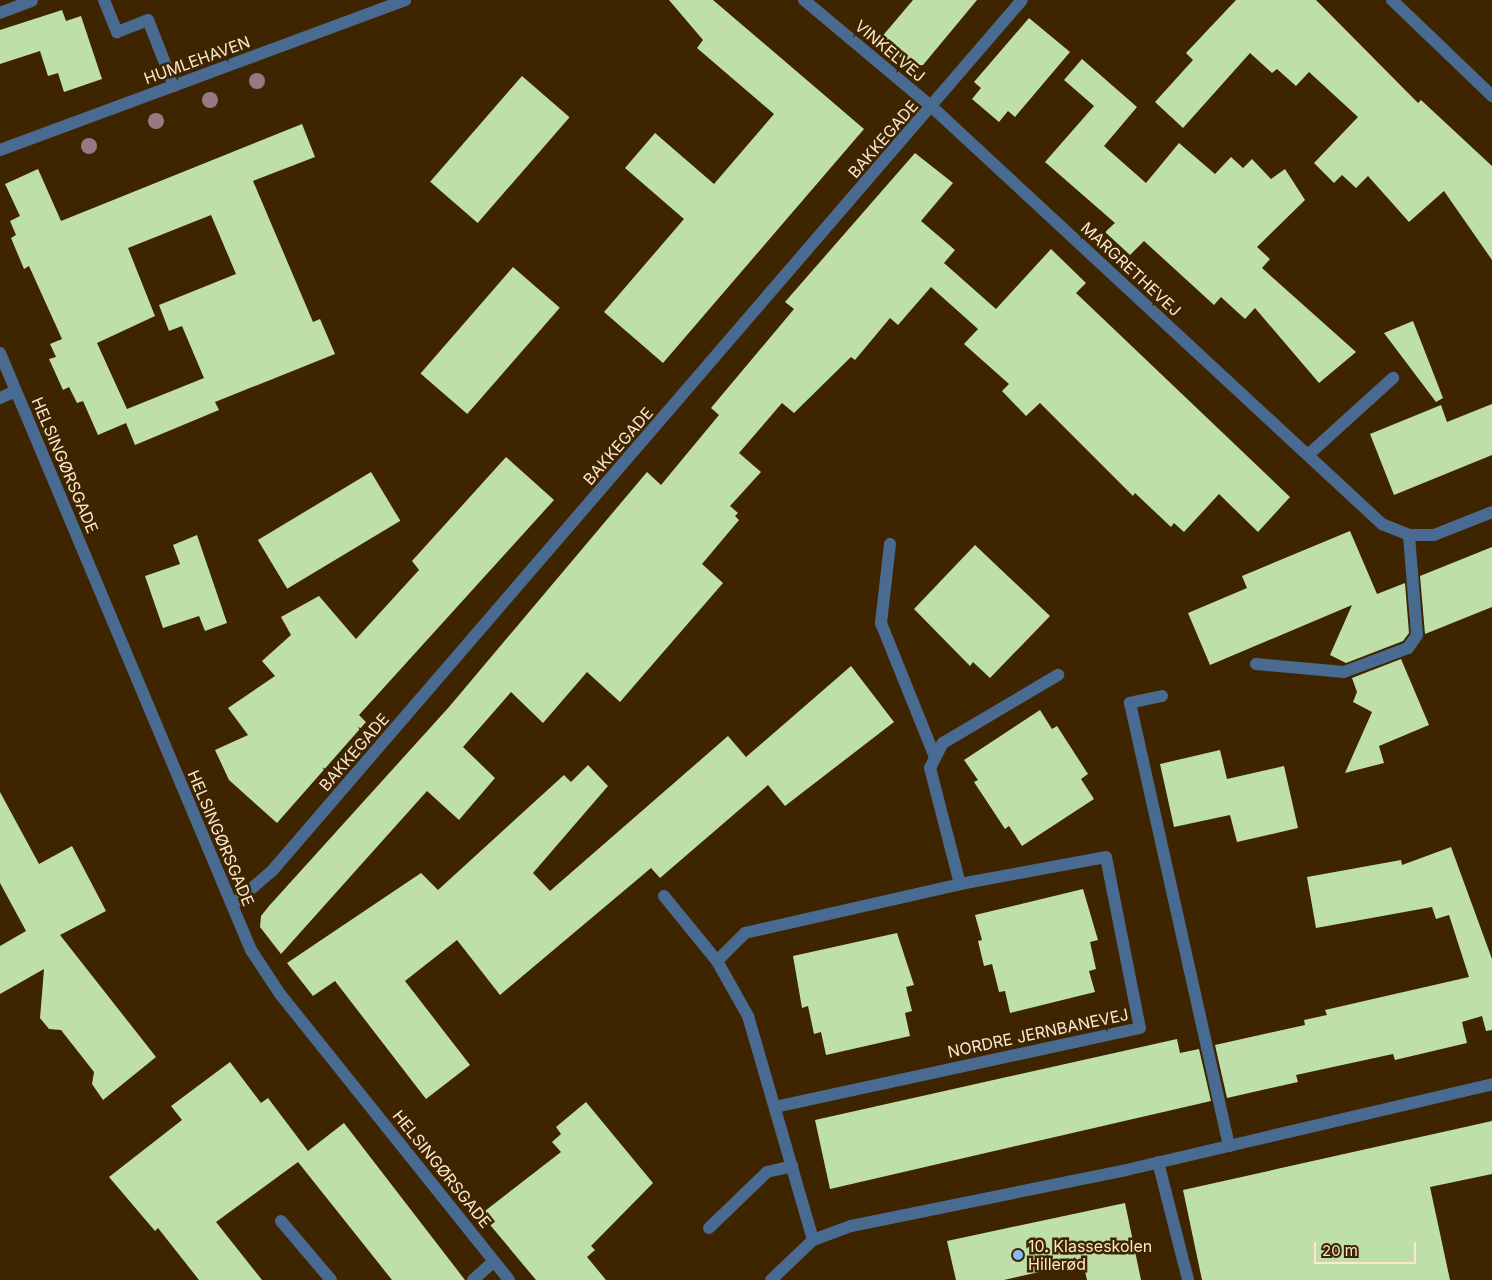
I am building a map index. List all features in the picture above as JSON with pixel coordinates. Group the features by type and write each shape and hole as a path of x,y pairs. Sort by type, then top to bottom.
{"street":[{"path":"104,0 117,32 148,20 174,86"},
{"name":"HUMLEHAVEN","path":"0,150 405,0"},
{"name":"VINKELVEJ","path":"804,0 932,107"},
{"name":"BAKKEGADE","path":"232,905 272,872 932,107 1022,0"},
{"path":"1392,0 1492,96"},
{"path":"0,13 32,1"},
{"name":"MARGRETHEVEJ","path":"932,107 1382,524 1409,535 1434,534 1492,512"},
{"name":"HELSINGØRSGADE","path":"0,353 250,950 280,994 509,1280"},
{"path":"1308,455 1392,378"},
{"path":"0,398 16,390"},
{"path":"1256,664 1344,672 1408,648 1417,634 1409,535"},
{"path":"890,544 881,623 935,757"},
{"path":"960,884 930,768 935,757 942,743 1058,675"},
{"path":"1162,696 1130,703 1229,1146"},
{"name":"NORDRE JERNBANEVEJ","path":"717,962 745,933 960,884 1106,857 1140,1028 775,1107"},
{"path":"664,896 717,962 748,1016 813,1240"},
{"path":"771,1280 813,1240 851,1226 1158,1162 1492,1084"},
{"path":"1158,1162 1188,1280"},
{"path":"709,1228 767,1172 792,1166"},
{"path":"281,1221 331,1280"},
{"path":"473,1280 494,1261"}],"building":[{"path":"669,0 713,0 864,129 663,363 604,312 684,219 625,168 655,133 714,184 774,114 697,48 703,40"},
{"path":"913,0 977,0 923,65 910,66 880,39"},
{"path":"1236,0 1316,0 1418,103 1421,100 1492,166 1492,260 1444,191 1409,222 1368,176 1356,188 1342,175 1334,183 1314,163 1358,117 1309,72 1296,86 1277,69 1272,73 1250,53 1183,128 1155,102 1193,60 1186,53"},
{"path":"62,10 66,21 81,16 102,79 64,92 58,73 48,76 40,51 0,64 0,30"},
{"path":"1029,18 1070,52 1015,117 1008,111 999,122 972,99 981,88 974,82"},
{"path":"1082,59 1137,107 1104,146 1146,183 1179,143 1215,174 1231,157 1243,168 1252,159 1271,179 1285,169 1305,200 1257,247 1270,259 1262,268 1356,352 1319,383 1255,308 1245,319 1221,297 1214,305 1144,241 1130,255 1105,232 1115,223 1045,162 1094,106 1064,80"},
{"path":"522,76 570,117 478,223 430,182"},
{"path":"302,124 315,157 253,181 313,322 320,319 335,354 215,402 219,410 135,445 126,423 98,435 83,401 77,403 69,387 63,390 49,359 56,357 50,344 62,339 29,266 24,269 11,238 16,235 10,221 20,216 5,184 38,169 61,221","holes":["211,215 236,274 159,305 169,331 182,326 204,378 127,409 97,343 155,316 128,248"]},
{"path":"915,153 953,183 921,221 955,250 944,263 996,309 1051,249 1086,283 1076,293 1290,497 1258,532 1219,494 1184,532 1174,523 1171,527 1135,493 1133,496 1040,403 1026,416 1002,391 1009,384 964,344 978,329 931,287 898,325 890,318 855,360 851,357 794,413 782,403 739,453 761,472 730,506 738,513 735,516 739,520 702,564 723,583 620,702 587,672 543,723 511,692 463,747 495,778 459,820 427,791 281,954 260,927 261,916 449,707 647,472 661,485 719,415 711,408 794,309 785,302"},
{"path":"513,267 560,308 467,414 420,373"},
{"path":"1413,321 1443,398 1436,402 1384,333"},
{"path":"1492,404 1492,455 1394,495 1370,434 1441,405 1447,422"},
{"path":"506,457 554,500 359,715 366,722 277,823 229,780 215,750 248,735 228,708 275,676 262,661 291,635 281,617 319,596 356,639 419,570 412,561"},
{"path":"371,472 400,521 287,589 258,540"},
{"path":"1350,531 1377,594 1405,583 1409,633 1403,641 1346,663 1330,655 1352,605 1210,665 1188,613 1247,588 1242,576"},
{"path":"197,535 227,623 205,631 199,616 163,628 145,576 180,564 173,545"},
{"path":"975,545 1050,616 990,678 973,662 970,666 914,609"},
{"path":"1492,547 1492,607 1425,634 1420,576"},
{"path":"1401,659 1429,725 1379,746 1384,763 1345,773 1372,712 1353,702 1357,692 1352,678"},
{"path":"851,666 894,722 785,806 768,785 660,878 651,868 500,995 457,940 405,981 470,1065 426,1099 335,981 313,996 287,963 421,873 438,890 564,775 571,782 588,765 608,786 533,873 550,891 728,736 746,757"},
{"path":"1040,710 1052,729 1057,726 1088,774 1081,779 1094,799 1022,846 1009,826 1005,829 974,782 978,780 964,760"},
{"path":"1220,750 1227,779 1284,766 1298,828 1237,842 1230,815 1174,827 1160,764"},
{"path":"0,792 39,864 72,846 106,911 60,935 156,1057 103,1100 92,1084 94,1072 61,1030 49,1029 40,1018 44,969 0,994 0,946 26,931 0,883"},
{"path":"1451,847 1492,959 1492,1030 1486,1031 1482,1016 1462,1022 1467,1043 1395,1060 1393,1054 1296,1075 1298,1082 1227,1098 1215,1045 1305,1025 1304,1020 1327,1015 1325,1010 1469,977 1449,915 1436,919 1432,907 1316,928 1307,877 1401,860 1402,865"},
{"path":"1083,889 1098,940 1090,942 1096,969 1089,971 1095,992 1010,1013 1005,991 999,992 992,964 984,966 978,941 982,940 975,915"},
{"path":"897,933 914,985 906,987 912,1011 905,1013 910,1036 826,1055 821,1032 814,1034 808,1006 802,1008 793,956"},
{"path":"1177,1039 1180,1053 1199,1049 1211,1101 830,1189 815,1120"},
{"path":"230,1062 261,1103 268,1098 308,1151 344,1123 465,1280 392,1280 298,1162 216,1222 262,1280 199,1280 158,1228 155,1231 109,1177 182,1120 171,1106"},
{"path":"586,1102 653,1183 591,1246 595,1250 587,1257 606,1280 536,1280 481,1214 561,1152 552,1142 561,1134 556,1127"},
{"path":"1492,1121 1492,1174 1430,1187 1450,1280 1202,1280 1183,1190"},
{"path":"1125,1203 1141,1280 1087,1280 1083,1262 1004,1280 956,1280 947,1241"}],"place":[{"name":"10. Klasseskolen Hillerød","path":"1018,1255"}]}
